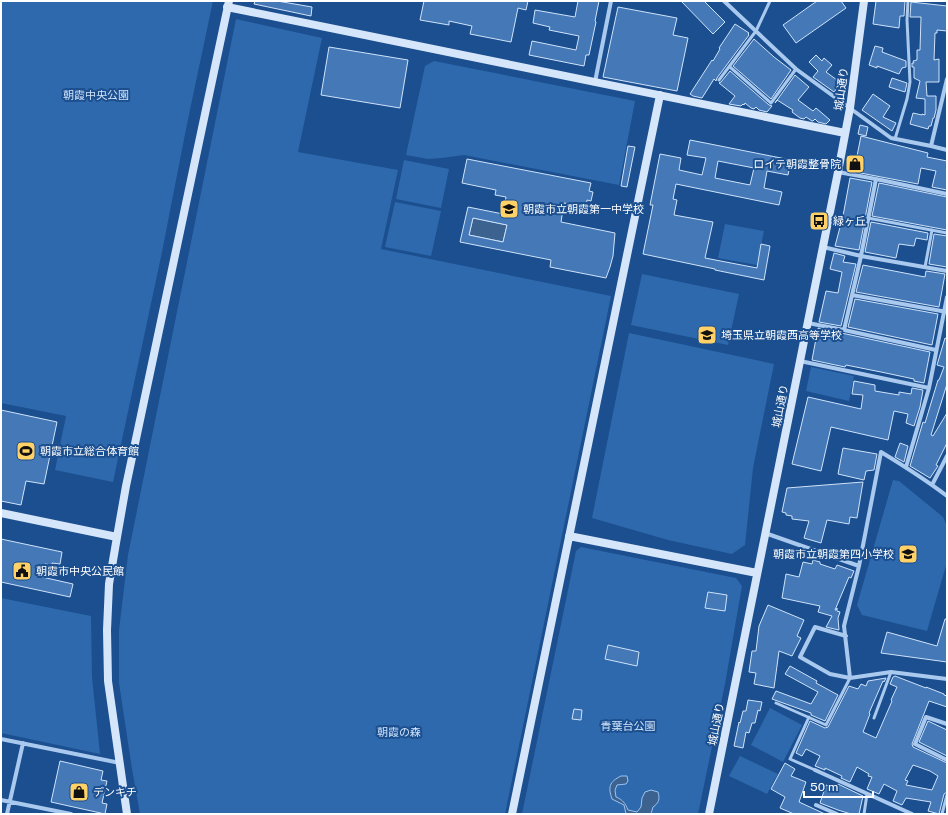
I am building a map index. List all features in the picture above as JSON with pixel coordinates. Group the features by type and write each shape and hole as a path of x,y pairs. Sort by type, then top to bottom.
{"street":[{"path":"595,82 611,1"},
{"path":"724,1 796,69 891,138 947,150"},
{"name":"城山通り","path":"709,814 824,247 850,108 864,1"},
{"path":"127,814 108,681 107,630 109,584 128,479 228,4 595,82 845,133"},
{"path":"931,146 947,79"},
{"path":"512,814 660,95"},
{"path":"838,172 947,194"},
{"path":"844,330 861,256 876,179"},
{"path":"824,247 861,256 947,271"},
{"path":"852,295 946,312"},
{"path":"906,467 929,388 936,350 946,312 947,296"},
{"path":"808,323 936,350"},
{"path":"800,361 929,388"},
{"path":"850,678 844,626 859,566 881,452 932,484 947,496"},
{"path":"932,484 947,456"},
{"path":"1,513 117,537"},
{"path":"765,533 859,566"},
{"path":"569,536 757,573"},
{"path":"846,636 815,627 800,657 830,674 850,678 891,672 947,678"},
{"path":"947,724 926,717 915,744 947,760"},
{"path":"1,739 120,763"},
{"path":"7,814 23,743"},
{"path":"815,770 912,814"},
{"path":"1,800 71,814"},
{"path":"816,805 837,814"}],"lane":[{"path":"719,80 756,31 770,1"},
{"path":"895,139 907,100 910,82 907,20 908,1"},
{"path":"730,67 771,103 796,69"},
{"path":"868,218 947,233"},
{"path":"925,267 932,230"},
{"path":"874,718 891,672"},
{"path":"776,703 826,724 850,678"},
{"path":"809,717 790,759 815,770"},
{"path":"864,814 867,794"},
{"path":"942,814 947,796"}],"green space":[{"name":"朝霞中央公園","path":"1,1 213,1 113,482 55,470 66,416 1,403"},
{"name":"朝霞の森","path":"236,19 322,38 298,152 398,170 381,249 611,296 505,814 140,814 119,683 119,630 128,555"},
{"path":"434,61 635,101 619,185 464,155 428,159 406,155 425,66"},
{"path":"404,160 449,169 441,208 396,199"},
{"path":"395,202 441,211 431,256 385,247"},
{"path":"725,224 764,231 757,265 718,258"},
{"path":"642,274 739,294 728,345 631,325"},
{"path":"629,333 774,364 753,468 745,545 732,554 668,540 592,518"},
{"path":"811,367 854,376 849,401 806,391"},
{"name":"朝霞市立朝霞第四小学校","path":"893,480 899,481 943,517 947,526 947,562 927,631 862,615 857,605"},
{"name":"青葉台公園","path":"581,547 736,578 742,586 725,684 698,814 522,814 576,551"},
{"path":"1,598 91,616 92,677 100,754 1,733"},
{"path":"770,708 802,725 783,762 751,745"},
{"path":"740,756 778,774 767,794 729,776"}],"shaded area":[{"path":"473,218 507,225 503,242 469,235"},
{"path":"621,776 627,776 628,781 626,784 617,785 615,790 616,797 624,802 628,810 637,812 641,807 642,798 645,792 651,790 658,792 658,801 653,807 651,814 626,814 624,805 612,799 610,785 614,780"}],"building":[{"path":"255,1 277,1 312,7 311,16 254,4"},
{"path":"424,1 528,1 526,10 518,8 511,42 470,34 472,26 449,21 449,25 420,20"},
{"path":"578,1 599,1 589,55 586,55 584,66 529,55 532,41 576,50 579,36 549,30 550,27 533,23 535,10 575,17"},
{"path":"681,1 704,1 725,22 713,34"},
{"path":"817,1 841,1 846,8 796,43 783,25"},
{"path":"876,1 905,1 904,16 900,16 899,28 873,24"},
{"path":"911,2 947,6 947,31 937,30 937,33 935,33 934,60 939,59 939,82 926,82 927,96 936,96 936,110 931,126 929,126 928,129 910,124 913,113 925,115 925,99 916,98 920,81 914,78 914,67 912,67 912,63 914,63 913,61 917,60 917,50 920,50 921,17 910,17"},
{"path":"618,7 677,18 673,35 688,38 677,91 603,77"},
{"path":"735,24 749,33 749,35 716,81 714,79 702,98 693,96 690,94 712,60 713,61 720,49 719,48"},
{"path":"754,39 791,70 771,99 733,66"},
{"path":"875,46 883,48 882,52 906,61 906,67 902,68 899,74 877,66 877,68 869,65"},
{"path":"329,47 408,60 400,108 321,95"},
{"path":"816,55 822,61 824,58 832,65 826,72 841,83 834,92 813,77 818,71 809,62"},
{"path":"730,71 772,106 767,112 759,110 756,107 754,109 751,108 745,103 741,106 729,104 735,96 719,83"},
{"path":"795,75 809,87 798,100 813,111 816,108 830,120 826,124 818,122 815,119 812,121 806,117 804,119 800,118 792,112 793,110 777,100"},
{"path":"892,78 907,83 905,92 889,87"},
{"path":"873,94 890,106 883,117 896,123 892,131 862,110"},
{"path":"860,125 868,127 866,136 858,134"},
{"path":"861,136 928,153 927,157 947,161 947,190 932,187 936,171 921,168 918,184 850,171 853,156 857,156"},
{"path":"690,140 791,160 788,175 767,171 764,188 782,192 779,205 676,184 673,199 677,200 674,215 713,222 705,258 757,268 761,244 770,246 764,280 643,254 653,205 650,205 660,154 681,158 679,170 702,175 706,158 687,155","holes":["718,161 754,168 750,185 715,178"]},
{"path":"628,146 635,147 627,187 621,186"},
{"path":"467,159 591,183 589,191 593,192 591,201 587,200 586,207 564,203 561,222 615,233 613,256 606,278 550,267 551,260 460,242 468,207 503,214 506,197 495,195 496,190 462,183","holes":["473,218 507,225 503,242 469,235"]},
{"path":"850,178 872,182 859,250 835,246 843,216"},
{"path":"879,183 947,197 947,230 872,216"},
{"path":"871,222 928,233 927,240 916,238 914,246 899,244 896,258 865,252"},
{"path":"934,234 947,236 947,267 929,264"},
{"path":"834,253 845,256 843,262 856,264 841,326 819,322 826,291 838,293 842,272 830,269"},
{"path":"863,265 925,277 926,271 945,274 939,307 856,292"},
{"path":"855,299 938,314 932,345 848,327"},
{"path":"818,328 930,352 924,383 914,381 914,379 881,372 846,365 845,367 812,360"},
{"path":"945,338 947,339 947,384 931,435 933,436 947,413 947,443 936,465 938,466 930,478 910,466 923,422 925,423 938,380 944,367 937,365"},
{"path":"854,381 875,385 875,391 899,395 899,392 911,394 912,388 923,390 920,407 914,426 906,423 908,414 894,411 888,440 831,427 821,471 792,464 808,397 861,409 863,395 852,394"},
{"name":"朝霞市立総合体育館","path":"1,410 57,422 44,484 26,481 21,505 1,501"},
{"path":"900,443 908,446 904,462 895,457"},
{"path":"843,448 877,454 874,470 866,471 864,480 838,474"},
{"path":"863,482 857,518 850,517 849,524 827,520 821,543 804,538 809,521 792,519 792,516 786,515 786,513 782,512 787,488"},
{"name":"朝霞市中央公民館","path":"1,539 62,552 60,564 45,564 42,577 73,584 70,597 1,582"},
{"path":"813,560 835,569 837,565 854,571 851,578 849,577 835,610 837,608 837,611 840,612 838,618 839,630 826,627 832,616 818,612 820,606 782,598 786,574 799,577 803,562 812,564"},
{"path":"708,592 727,595 725,611 705,608"},
{"path":"768,605 804,620 797,636 801,638 792,656 779,651 774,688 754,684 756,673 749,672 752,651 756,651 759,626"},
{"path":"945,619 947,619 947,662 881,653 887,632 937,646"},
{"path":"608,645 639,652 637,666 605,659"},
{"path":"790,666 838,695 825,721 811,715 811,713 772,699 776,691 811,704 818,692 785,674"},
{"path":"895,676 947,696 947,707 929,701 912,744 913,747 947,763 947,792 944,794 939,814 928,811 931,802 906,798 902,805 893,801 897,791 884,784 879,794 867,789 872,777 868,776 869,774 857,767 850,782 841,778 842,776 825,768 825,770 815,766 820,756 806,749 802,756 796,753 810,721 825,728 828,727 849,686 858,689 861,684 866,686 868,681 886,678 884,682 883,681 869,713 870,714 863,732 876,738 897,687 890,684","holes":["913,765 930,771 938,776 932,790 906,785 908,781 905,780"]},
{"path":"748,700 762,702 760,711 758,710 755,723 752,723 749,733 746,732 743,748 734,746 739,722 740,723 743,711 746,711"},
{"path":"574,709 582,710 581,720 572,719"},
{"path":"928,721 947,730 947,756 919,742"},
{"name":"デンキチ","path":"60,761 103,771 101,780 107,781 102,803 107,804 105,814 51,802"},
{"path":"785,763 795,769 791,776 806,782 799,802 825,814 794,814 780,808 785,797 771,789"},
{"path":"838,784 863,796 859,814 851,814 820,803 826,785 835,788"}],"place":[{"name":"ロイテ朝霞整骨院","path":"855,164"},
{"name":"朝霞市立朝霞第一中学校","path":"509,209"},
{"name":"緑ヶ丘","path":"819,221"},
{"name":"埼玉県立朝霞西高等学校","path":"707,335"},
{"name":"朝霞市立総合体育館","path":"26,451"},
{"name":"朝霞市立朝霞第四小学校","path":"908,554"},
{"name":"朝霞市中央公民館","path":"22,571"},
{"name":"デンキチ","path":"79,792"}]}
